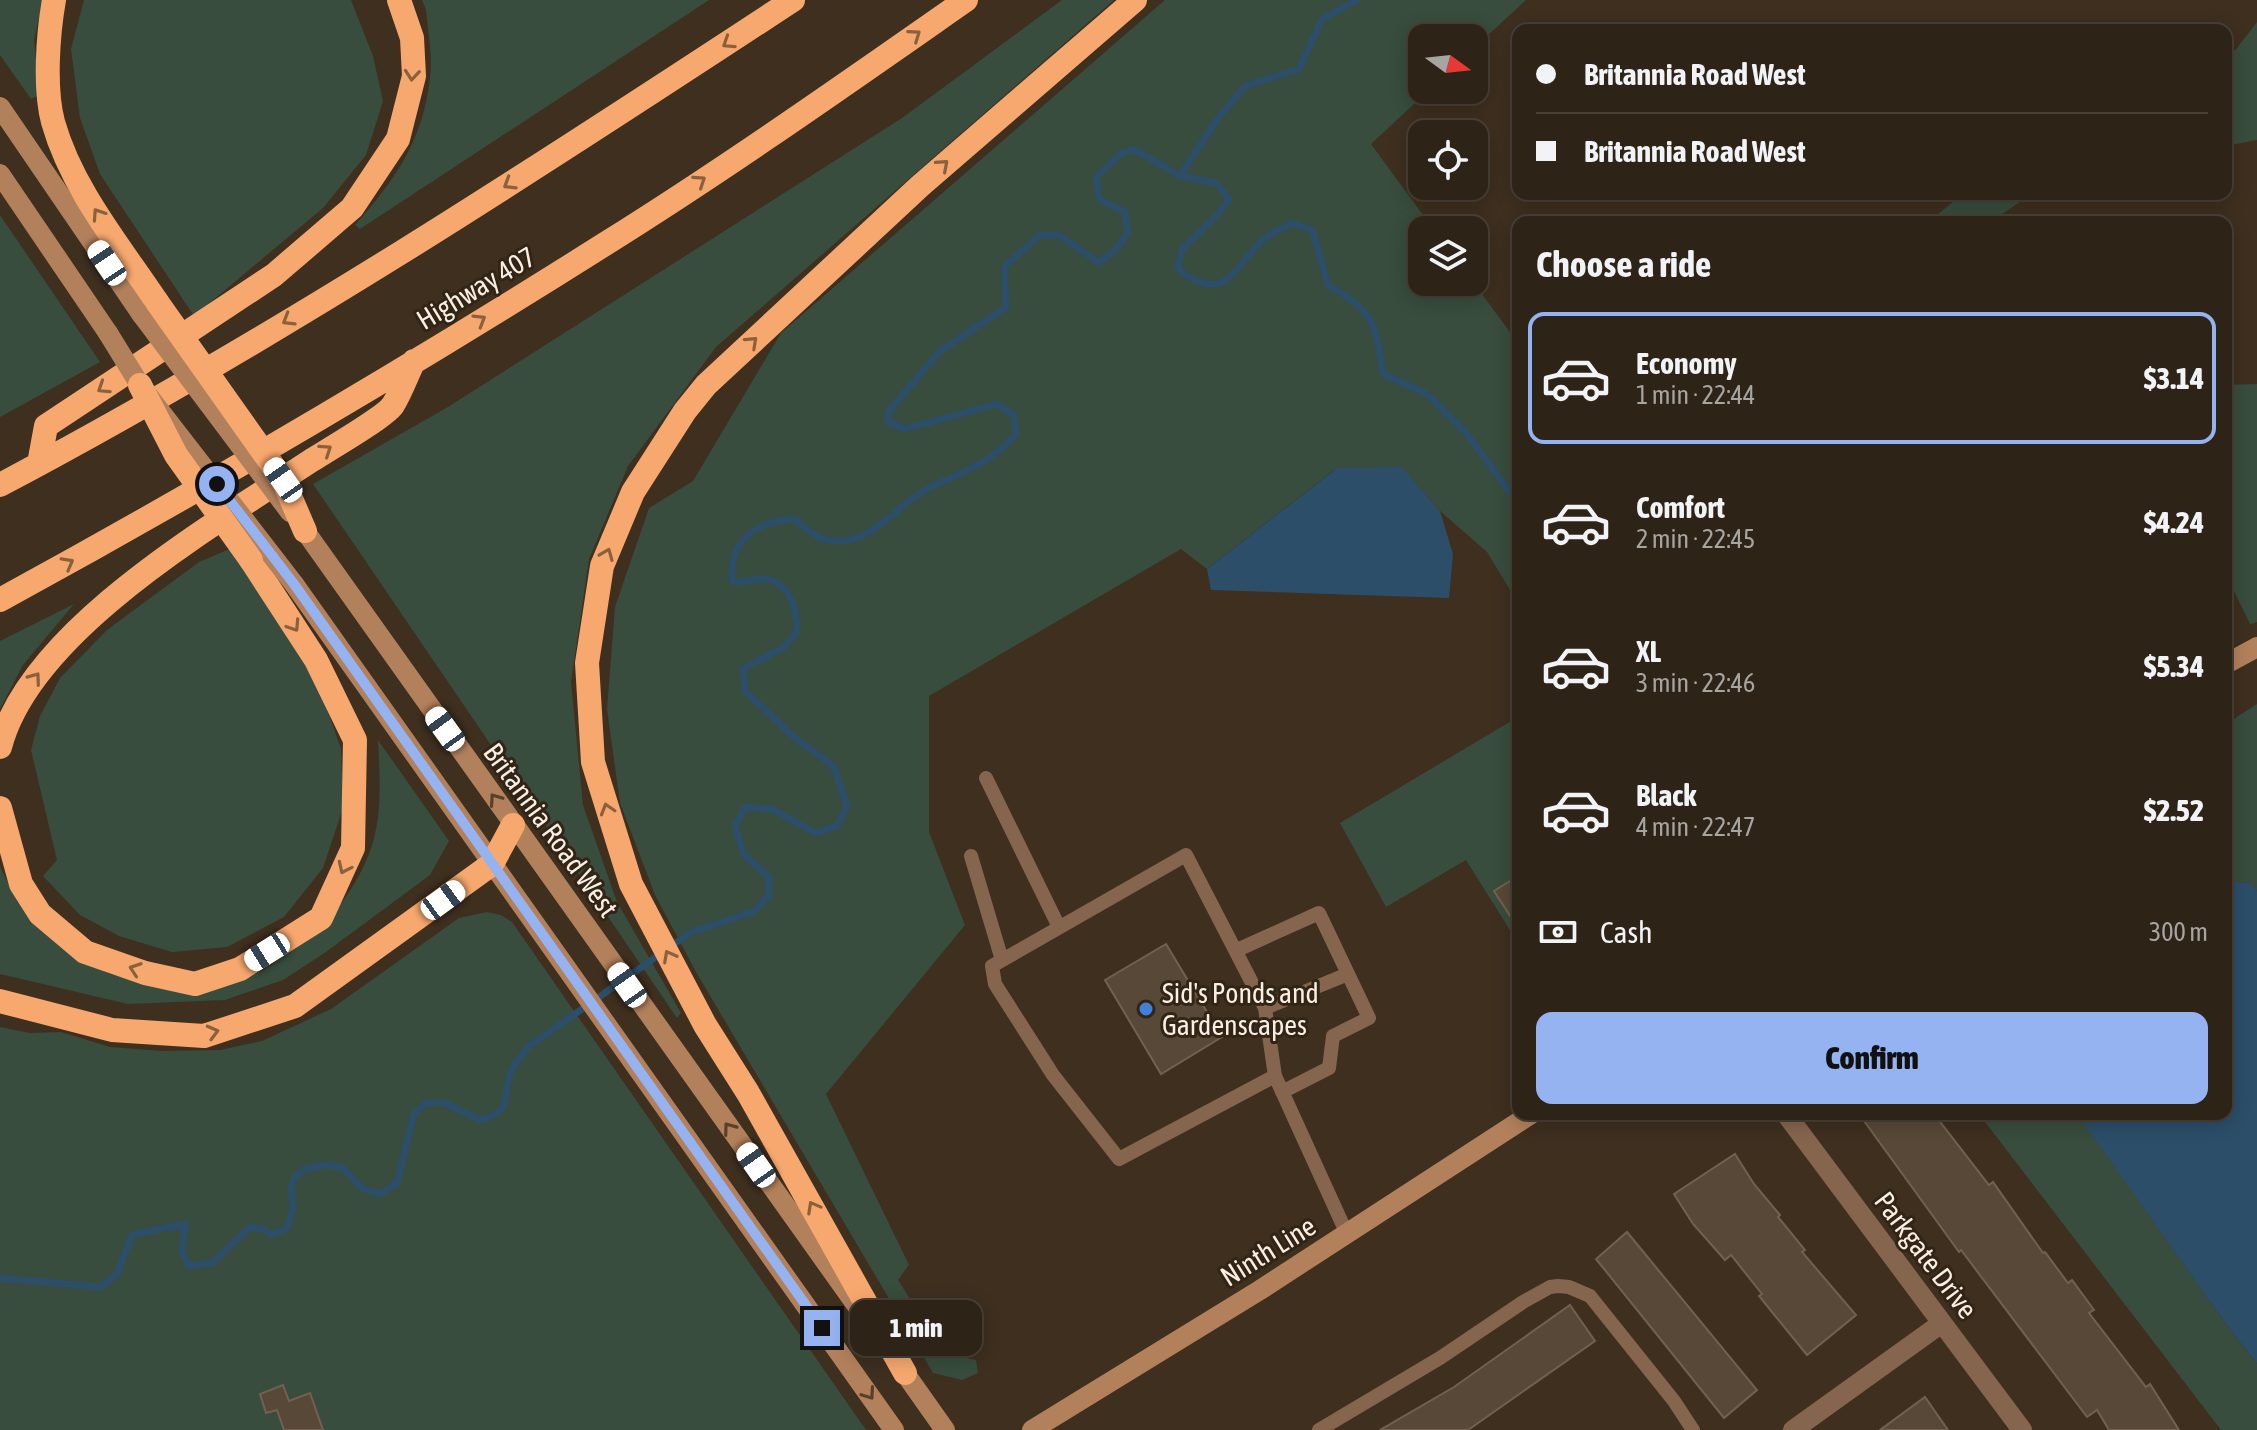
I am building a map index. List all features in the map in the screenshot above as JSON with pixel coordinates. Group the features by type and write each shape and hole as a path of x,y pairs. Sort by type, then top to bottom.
{"highway":[{"path":"54,0 48,36 53,120 81,189 150,308 283,480 305,531"},
{"path":"39,464 46,426 274,275 352,208 398,139 414,76 412,38 399,0"},
{"path":"0,485 114,423 351,282 574,144 793,0"},
{"name":"Highway 407","path":"0,600 180,501 607,243 966,0"},
{"path":"905,1373 797,1179 705,1025 631,884 593,762 587,663 602,566 633,492 685,411 706,385 920,186 1135,0"},
{"path":"0,747 5,727 35,676 91,617 179,549 391,407 414,361"},
{"path":"0,808 21,884 40,914 85,952 145,973 195,984 240,969 321,918 353,848 355,740 316,660 251,560 176,455 140,385"},
{"path":"0,1001 112,1030 204,1036 295,1006 492,864 513,825"}],"main road":[{"path":"0,107 150,308"},
{"path":"0,174 140,385 294,584 894,1430"},
{"name":"Britannia Road West","path":"305,531 945,1430"},
{"path":"2232,661 2257,647"},
{"name":"Ninth Line","path":"1032,1430 1347,1234 1522,1120"}],"street":[{"name":"Parkgate Drive","path":"1790,1120 2022,1430"},
{"path":"1793,1430 1942,1323"}],"lane":[{"path":"986,778 1059,927"},
{"path":"1275,1076 1119,1159 1053,1075 995,984 992,966 1186,855 1265,1008 1275,1076 1347,1234"},
{"path":"971,856 1002,960"},
{"path":"1237,950 1319,913 1369,1018 1333,1036 1329,1068 1282,1092"},
{"path":"1265,1008 1348,974"},
{"path":"1319,1430 1440,1358 1523,1302 1550,1287 1558,1286 1590,1296 1674,1401 1693,1430"}],"green space":[{"path":"0,0 43,0 34,40 40,95 31,99 0,55"},
{"path":"84,0 351,0 373,56 383,101 366,155 323,208 194,316 100,174 80,118 71,49"},
{"path":"422,0 709,0 360,229 355,225 395,175 421,121 431,62 426,10"},
{"path":"1062,0 1114,0 716,347 628,466 589,559 571,682 583,805 617,902 681,1013 677,1018 313,484 448,407 902,118"},
{"path":"1165,0 1526,0 1488,35 1488,24 1408,24 1408,104 1414,104 1371,144 1408,195 1408,200 1412,200 1424,216 1408,216 1408,296 1483,296 1512,335 1512,593 1487,552 1440,511 1402,468 1334,470 1207,569 1181,549 929,696 929,832 965,925 826,1094 909,1265 898,1280 945,1354 976,1360 978,1373 962,1380 933,1373 696,972 655,895 620,803 607,709 615,607 649,508 693,481 781,333"},
{"path":"2257,22 2257,140 2232,145 2232,54"},
{"path":"1956,200 2023,200 1999,216 1936,216"},
{"path":"0,215 100,362 0,417"},
{"path":"2257,384 2257,622 2250,624 2234,591 2232,571 2232,385"},
{"path":"232,548 316,678 341,749 343,808 323,868 284,917 227,947 172,952 119,936 80,915 43,876 57,860 31,750 40,716 60,678 107,630 199,562"},
{"path":"74,604 23,665 0,709 0,641"},
{"path":"2257,704 2257,891 2250,883 2232,882 2232,720"},
{"path":"1512,721 1512,933 1466,860 1386,907 1340,823"},
{"path":"378,740 449,841 430,875 283,980 225,1000 128,1004 0,974 0,866 17,898 39,926 64,949 93,966 124,978 158,984 193,985 248,975 266,968 323,924 362,870 379,812"},
{"path":"487,912 501,915 512,922 866,1430 0,1430 0,1027 30,1033 61,1032 110,1047 162,1051 220,1050 262,1041 331,1009 459,918"},
{"path":"1984,1120 2086,1120 2086,1125 2225,1323 2257,1364 2257,1430 2221,1430"}],"water":[{"path":"1402,467 1440,511 1453,554 1449,598 1211,590 1207,569 1337,468"},
{"path":"2232,881 2251,883 2257,891 2257,1364 2225,1323 2085,1125 2085,1120 2232,1120"}],"building":[{"path":"1512,880 1512,919 1494,891"},
{"path":"1166,944 1222,1037 1161,1074 1105,980"},
{"path":"1863,1120 1939,1120 1989,1185 1993,1182 2068,1283 2072,1280 2094,1310 2089,1313 2146,1387 2150,1384 2179,1430 2109,1430 2097,1410 2087,1417 1961,1250 1959,1252"},
{"path":"1735,1154 1805,1250 1802,1252 1856,1315 1807,1355 1759,1296 1762,1294 1731,1255 1725,1260 1693,1224 1674,1194"},
{"path":"1627,1232 1757,1390 1724,1418 1596,1259"},
{"path":"1570,1305 1595,1341 1468,1430 1380,1430 1454,1387"},
{"path":"283,1385 289,1401 310,1393 323,1430 284,1430 277,1410 266,1413 260,1394"},
{"path":"1925,1397 1948,1430 1880,1430"}],"waterway":[{"path":"1180,176 1215,122 1245,86 1299,69 1322,19 1357,0"},
{"path":"0,1278 101,1287 117,1274 132,1235 185,1224 182,1251 189,1266 212,1263 250,1227 272,1235 287,1228 293,1208 291,1186 295,1177 306,1168 329,1165 343,1168 363,1189 380,1194 397,1183 414,1114 426,1103 443,1102 480,1120 498,1112 505,1101 512,1069 528,1047 690,933 754,911 769,896 769,877 744,855 735,826 745,807 772,809 816,833 837,826 847,806 834,767 794,737 745,691 743,669 784,647 797,631 797,623 790,598 781,585 765,579 732,581 732,566 740,543 747,535 768,524 795,519 825,539 851,540 874,529 927,489 975,466 1006,445 1016,434 1014,415 996,404 905,429 888,422 888,412 939,352 1006,307 1004,267 1040,235 1059,235 1099,263 1117,248 1128,232 1125,212 1099,199 1096,177 1122,153 1134,149 1180,176 1216,183 1229,199 1182,249 1178,269 1195,280 1220,283 1230,277 1257,245 1292,223 1312,230 1328,285 1355,303 1370,320 1378,342 1383,374 1427,394 1468,435 1512,496"}],"place":[{"name":"Sid's Ponds and Gardenscapes","path":"1146,1009"}],"route":[{"path":"217,484 294,584 822,1328"}]}
